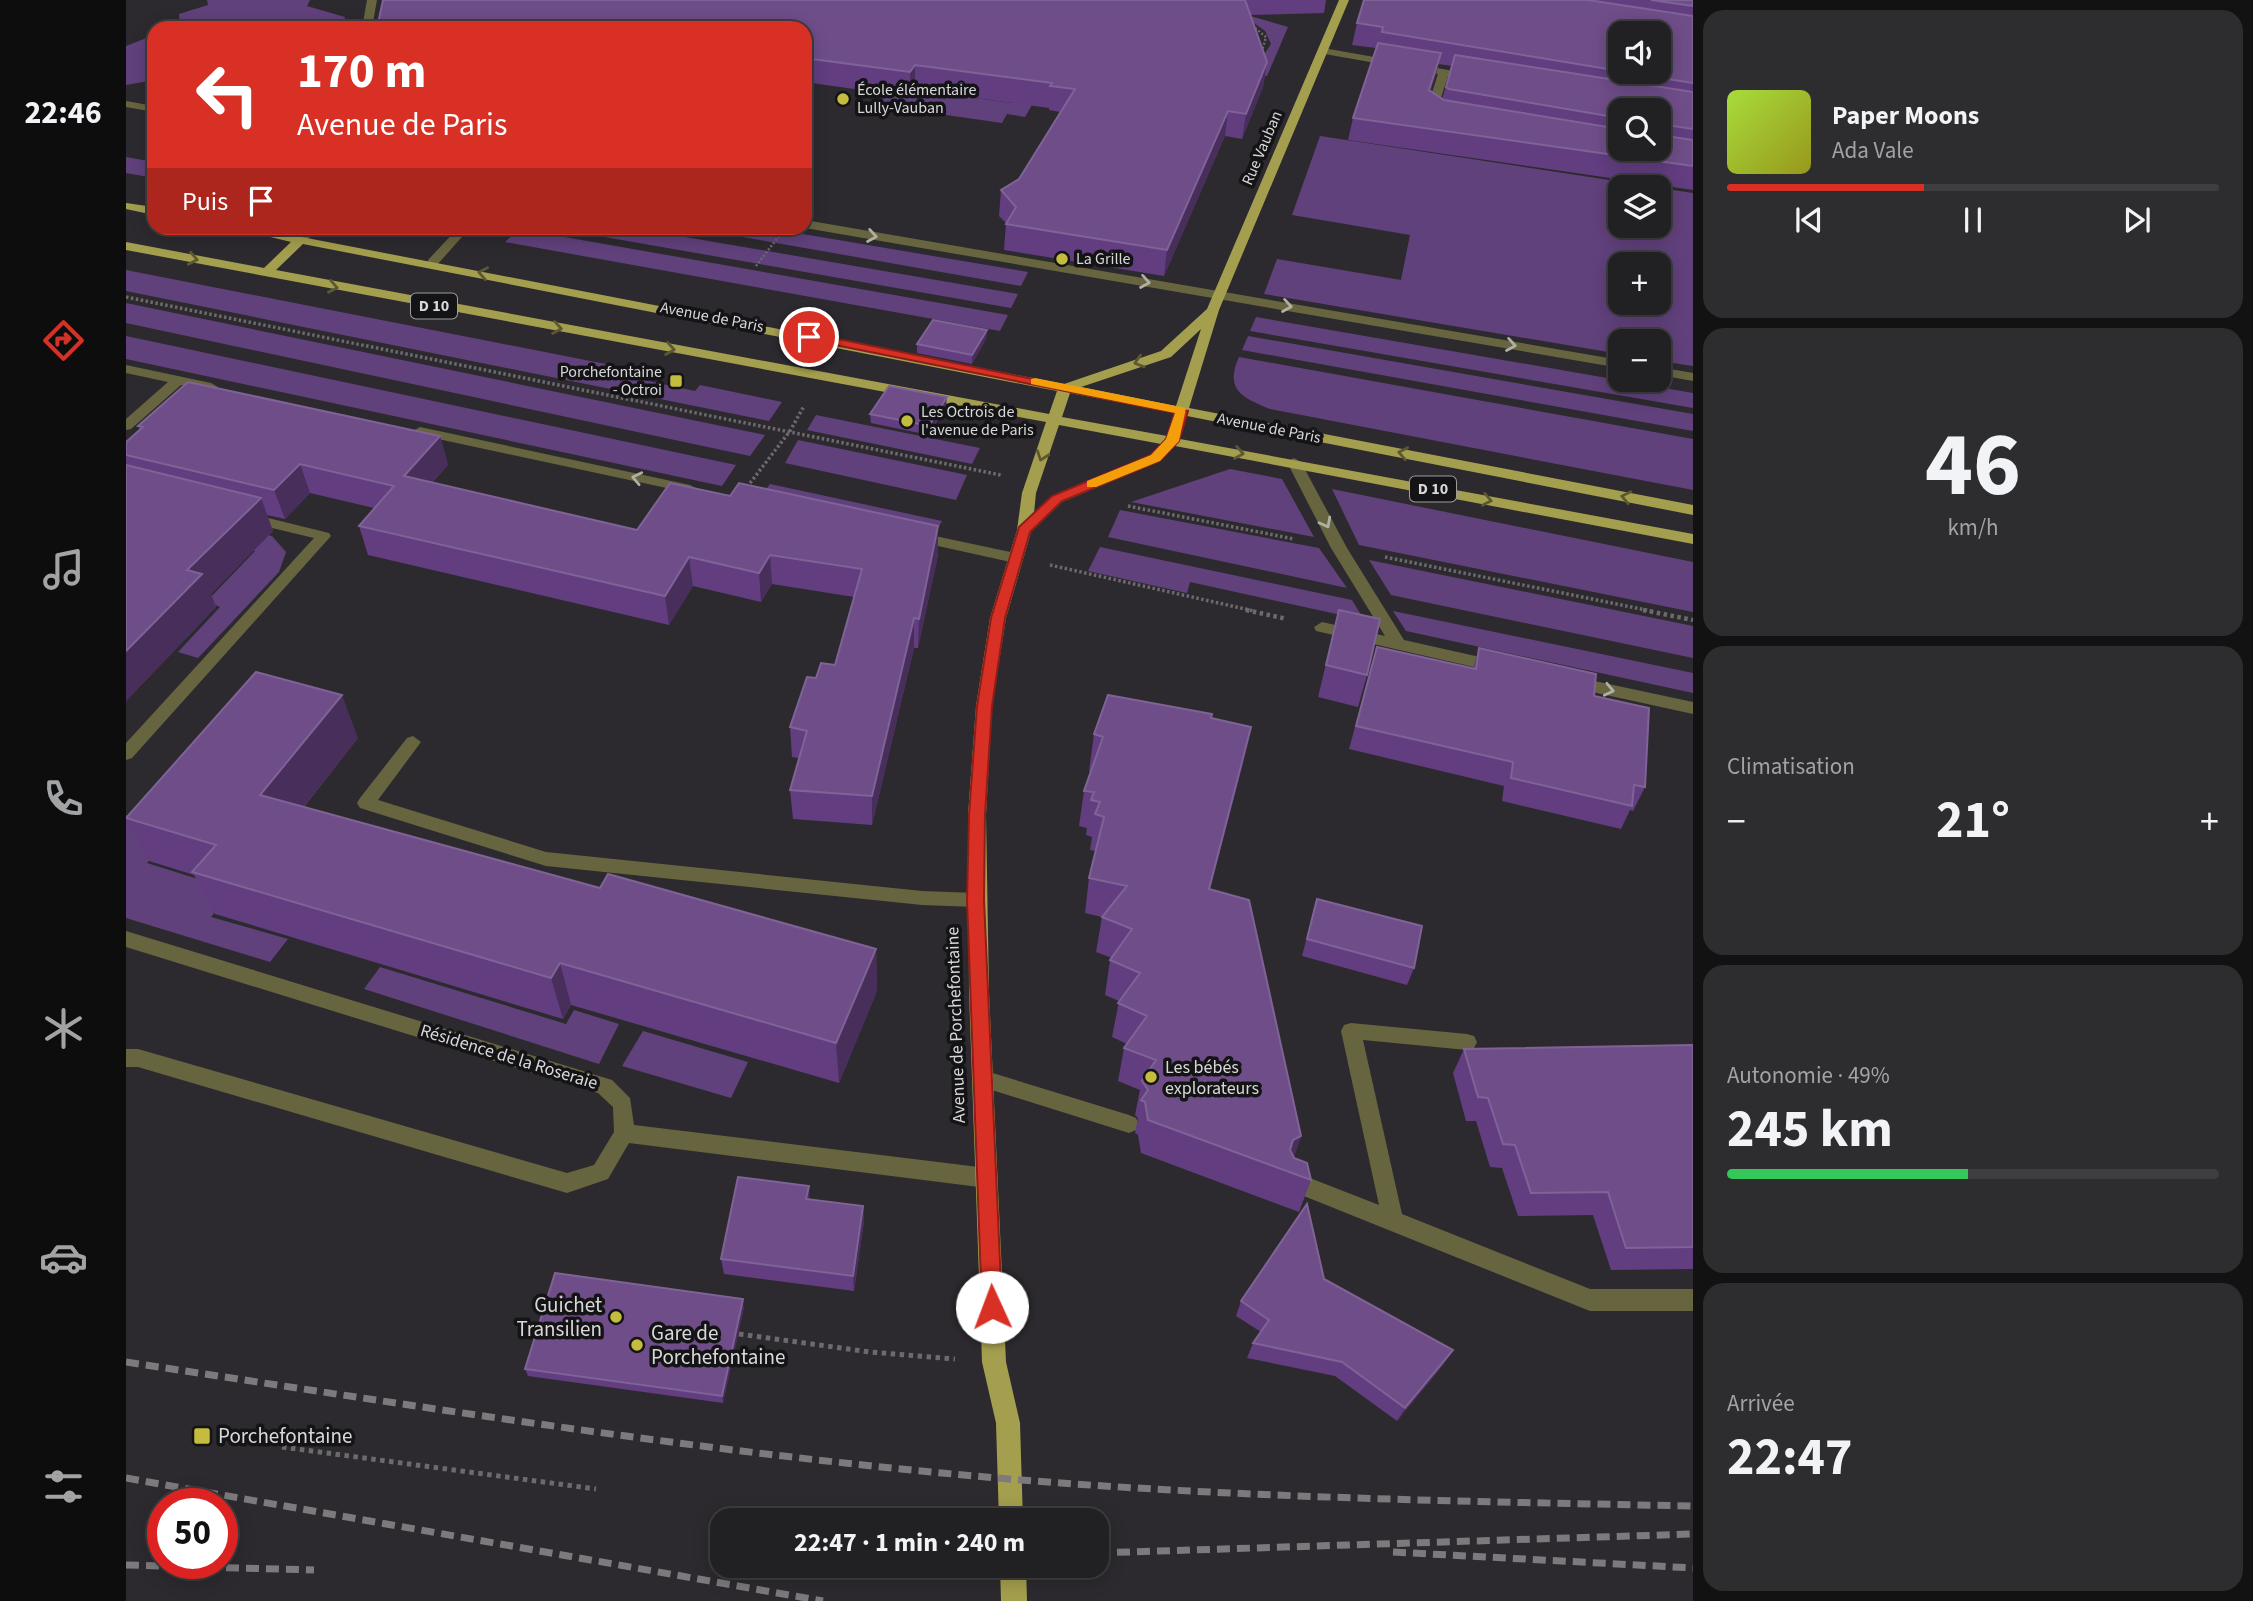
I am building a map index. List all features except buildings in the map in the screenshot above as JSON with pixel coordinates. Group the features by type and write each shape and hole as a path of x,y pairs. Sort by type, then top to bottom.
{"main road":[{"name":"Rue Vauban","path":"1172,441 1213,310 1344,0"},
{"path":"126,206 147,210"},
{"name":"Avenue de Paris","path":"278,235 1693,510"},
{"path":"266,274 301,239"},
{"name":"Avenue de Paris","path":"126,246 1693,539"},
{"name":"Rue Vauban","path":"1065,388 1166,354 1213,310"},
{"name":"Avenue de Porchefontaine","path":"1011,1508 1008,1423 994,1362 976,900 977,815 984,706 998,618 1024,530 1029,493 1065,388"},
{"path":"1024,530 1057,499 1155,458 1172,441"},
{"path":"1013,1578 1014,1601"}],"street":[{"path":"368,21 372,0"},
{"path":"1322,51 1489,79"},
{"path":"1444,72 1431,111 1450,122"},
{"path":"126,104 147,108"},
{"path":"812,225 1608,362"},
{"path":"301,239 305,235"},
{"path":"432,263 458,235"},
{"path":"126,369 232,391"},
{"path":"1671,373 1693,377"},
{"path":"126,426 178,380"},
{"path":"410,429 739,499"},
{"name":"Avenue de Paris","path":"1294,463 1339,548 1399,645"},
{"path":"126,754 324,536 231,514"},
{"path":"897,533 1016,558"},
{"path":"1322,627 1519,671"},
{"path":"1559,679 1693,708"},
{"path":"413,742 366,803 546,859 922,898 976,900"},
{"name":"Résidence de la Roseraie","path":"126,939 604,1086 623,1104 624,1133"},
{"path":"1393,1220 1351,1031 1466,1042"},
{"path":"126,1058 138,1058 566,1183 601,1172 624,1133 987,1178"},
{"path":"983,1079 1129,1124"},
{"path":"1292,1181 1590,1300 1693,1300"}],"path":[{"path":"1245,20 1266,37 1265,49 1259,57"},
{"path":"1247,29 1256,27"},
{"path":"757,266 779,235"},
{"path":"126,297 1007,477"},
{"path":"739,499 790,431 821,376"},
{"path":"1077,572 1322,627"},
{"path":"739,1334 870,1352 994,1362"},
{"path":"282,1447 596,1489"}],"shaded area":[{"path":"207,0 310,0 307,6 345,17 344,21 180,21 179,14 208,5"},
{"path":"1240,13 1288,27 1267,76 1235,71 1262,58 1271,44 1265,31"},
{"path":"147,38 147,81 126,85 126,46"},
{"path":"1036,63 1046,81 1025,117 1007,114 1002,123 877,105 899,77 937,93 1012,103"},
{"path":"1320,136 1608,180 1608,238 1671,238 1671,190 1693,193 1693,366 1671,363 1671,329 1608,329 1608,352 1264,294 1277,259 1401,280 1410,235 1292,215"},
{"path":"126,157 147,161 147,177 126,173"},
{"path":"513,235 553,235 1008,315 1000,331 505,242"},
{"path":"593,235 674,235 1018,294 1011,308"},
{"path":"731,235 809,235 1028,272 1021,286"},
{"path":"126,270 626,368 630,377 695,391 700,385 782,402 769,421 126,291"},
{"path":"126,303 765,435 750,456 126,323"},
{"path":"1256,317 1608,378 1608,392 1671,392 1671,389 1693,393 1693,408 1250,331"},
{"path":"126,336 736,465 722,486 126,359"},
{"path":"1248,336 1693,414 1693,431 1242,350"},
{"path":"1239,357 1693,439 1693,490 1270,409 1244,396 1235,385 1235,368"},
{"path":"816,415 980,448 972,464 807,430"},
{"path":"798,440 967,475 956,500 785,463"},
{"path":"1230,469 1282,479 1314,537 1131,502"},
{"path":"770,484 942,521 936,532 762,495"},
{"path":"1332,489 1693,562 1693,612 1359,545"},
{"path":"1120,510 1319,548 1347,588 1108,537"},
{"path":"220,524 272,536 286,552 279,572 198,658 178,652 220,607 207,601 255,551 206,538"},
{"path":"1100,547 1352,600 1364,620 1190,582 1187,593 1088,571"},
{"path":"1369,560 1693,626 1693,658 1391,595"},
{"path":"1393,611 1693,673 1693,693 1406,631"},
{"path":"126,815 174,830 147,863 233,890 211,917 288,939 270,962 126,918"},
{"path":"380,967 566,1024 574,1010 619,1024 599,1064 364,989"},
{"path":"643,1031 748,1062 731,1098 622,1066"}],"railway":[{"path":"126,1362 635,1437 942,1473 1223,1493 1693,1506"},
{"path":"126,1478 823,1601"},
{"path":"1109,1553 1693,1534"},
{"path":"1393,1552 1693,1568"},
{"path":"126,1565 314,1570"}],"slow traffic":[{"path":"1035,382 1182,411 1172,441 1155,458 1091,484"}],"place":[{"name":"École élémentaire Lully-Vauban","path":"843,99"},
{"name":"La Grille","path":"1062,259"},
{"name":"Porchefontaine - Octroi","path":"676,381"},
{"name":"Les Octrois de l'avenue de Paris","path":"907,421"},
{"name":"Les bébés explorateurs","path":"1151,1077"},
{"name":"Guichet Transilien","path":"616,1317"},
{"name":"Gare de Porchefontaine","path":"637,1345"},
{"name":"Porchefontaine","path":"202,1436"}],"route":[{"path":"809,337 1182,411 1172,441 1155,458 1057,499 1024,530 998,618 984,706 977,815 976,900 992,1307"}]}
